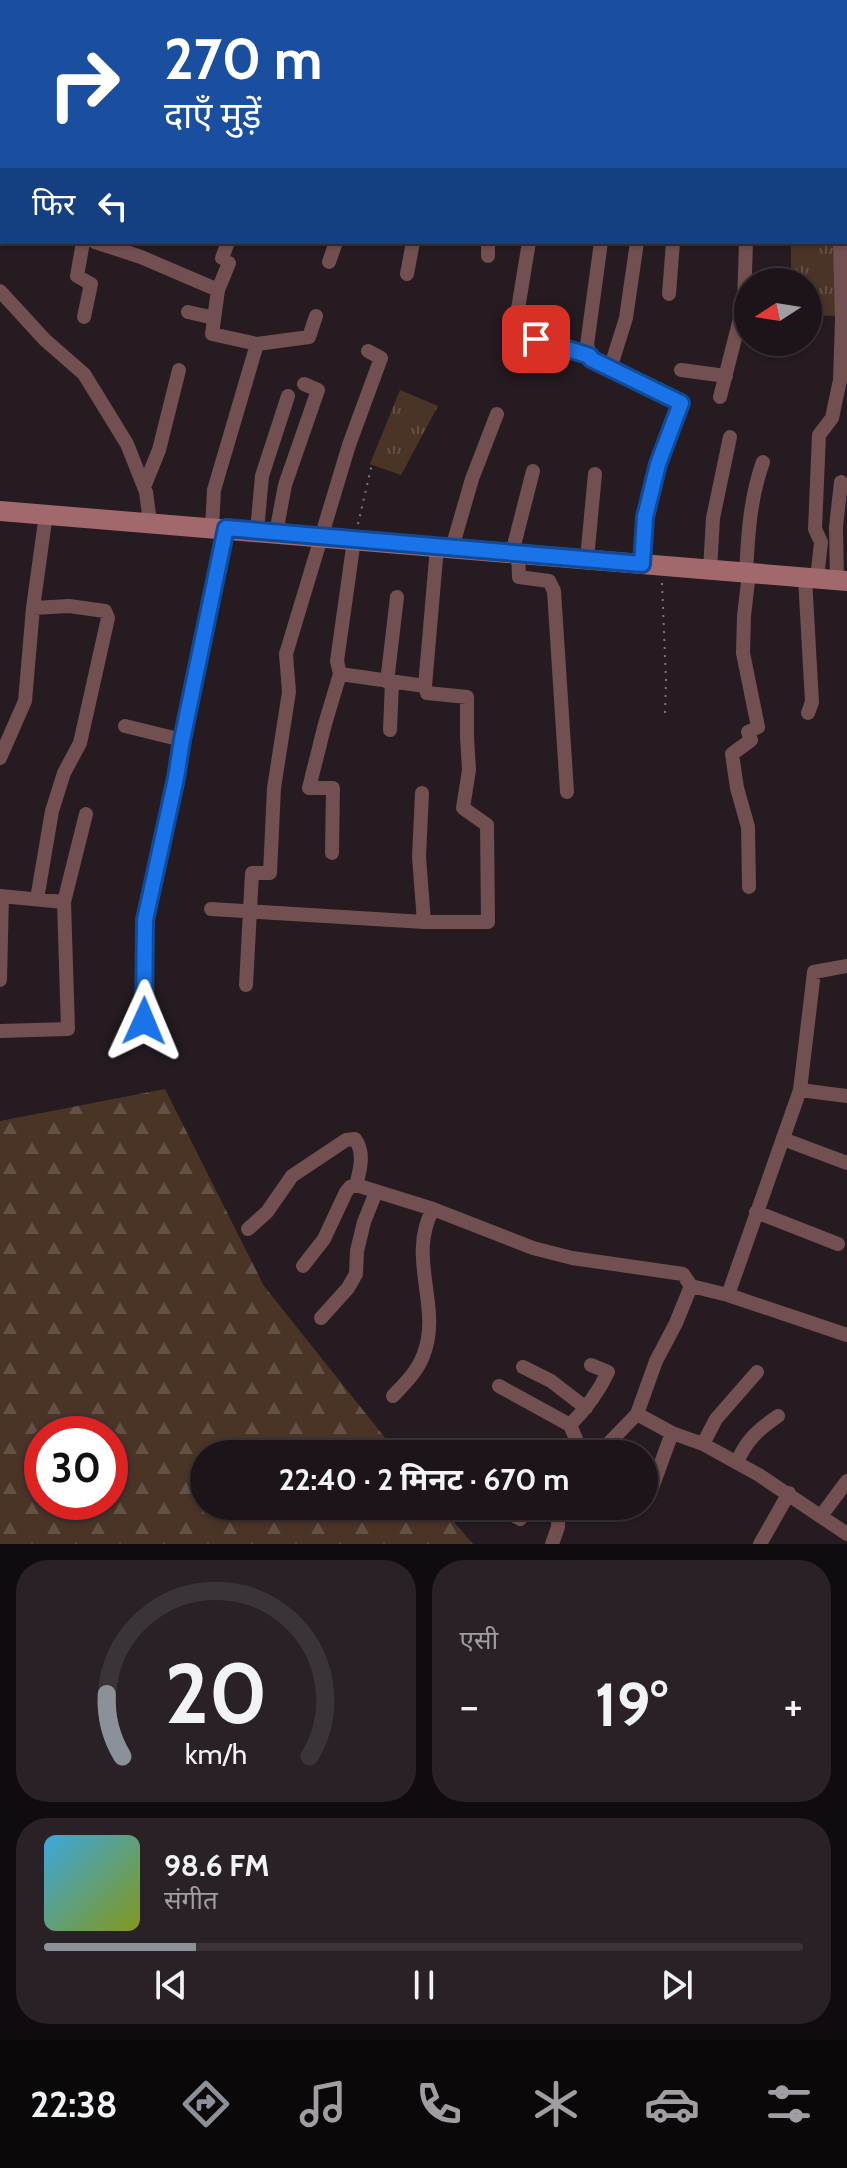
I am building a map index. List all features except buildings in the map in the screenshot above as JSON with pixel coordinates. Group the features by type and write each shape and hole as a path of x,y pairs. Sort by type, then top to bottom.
{"main road":[{"path":"0,511 827,580"}],"street":[{"path":"83,244 77,276 91,284 84,317"},
{"path":"101,244 218,290"},
{"path":"228,244 212,334 257,344 309,337 316,316"},
{"path":"329,262 335,244"},
{"path":"407,274 413,244"},
{"path":"518,309 529,244"},
{"path":"601,244 587,345 591,359 681,403 658,464 645,517 651,565"},
{"path":"610,369 626,318 637,244"},
{"path":"669,294 673,244"},
{"path":"720,397 744,303 746,244"},
{"path":"827,580 821,542 815,529 819,435 832,418 840,380 840,244"},
{"path":"0,291 45,340 84,374 127,444 144,487 150,522"},
{"path":"188,312 214,318"},
{"path":"526,365 536,339 590,356"},
{"path":"144,1021 145,920 176,778 219,528 214,490 257,344"},
{"path":"246,985 252,873 270,873 275,784 289,692 286,654 349,445 381,358 368,351"},
{"path":"144,487 159,450 179,370"},
{"path":"681,370 726,376"},
{"path":"266,532 318,390 304,384"},
{"path":"266,532 262,476 288,396"},
{"path":"211,909 424,922 488,922 487,825 463,808 469,770 467,697 427,693 425,686 445,548 497,414"},
{"path":"710,570 713,518 730,437"},
{"path":"749,887 748,827 732,754 751,740 748,732 758,727 743,653 751,510 763,462"},
{"path":"533,471 515,554 519,577 549,581 554,591 567,792"},
{"path":"587,559 595,474"},
{"path":"808,713 812,702 841,482"},
{"path":"0,758 25,701 33,608 46,514"},
{"path":"332,853 333,788 309,788 340,674 337,661 354,540"},
{"path":"390,730 390,682 397,597"},
{"path":"33,608 81,607 105,611 108,618 80,743 64,773 52,811 37,899"},
{"path":"340,674 425,686"},
{"path":"125,726 182,740"},
{"path":"422,793 419,857 424,922"},
{"path":"0,1031 68,1029 64,902 86,814"},
{"path":"0,980 1,896 64,902"},
{"path":"728,1295 800,1090 814,972 847,966"},
{"path":"800,1090 847,1096"},
{"path":"248,1229 267,1212 292,1176 346,1140 355,1139 361,1146 356,1185"},
{"path":"783,1139 847,1163"},
{"path":"303,1266 324,1239 346,1192 356,1185 433,1209 533,1248 572,1258 683,1274 691,1286 728,1295 847,1335"},
{"path":"321,1318 348,1288 356,1274 357,1251 364,1222 376,1192"},
{"path":"393,1396 422,1360 427,1346 429,1311 422,1239 433,1209"},
{"path":"756,1212 838,1244"},
{"path":"612,1440 637,1414 656,1361 691,1286"},
{"path":"570,1425 586,1408 608,1372 591,1365"},
{"path":"523,1367 551,1381 586,1408"},
{"path":"703,1444 716,1419 757,1372"},
{"path":"499,1386 570,1425 576,1440"},
{"path":"637,1414 737,1463 789,1493 847,1534"},
{"path":"737,1463 743,1447 757,1430 778,1416"},
{"path":"658,1471 672,1433"},
{"path":"821,1516 847,1481"},
{"path":"760,1544 789,1493"},
{"path":"552,1544 558,1520"}],"path":[{"path":"354,540 372,464"},
{"path":"651,565 664,621 665,713"}],"green space":[{"path":"791,244 835,244 836,316 822,316 822,268 791,268"},
{"path":"400,390 438,406 401,475 370,464"},
{"path":"165,1089 264,1286 387,1440 190,1440 190,1520 452,1520 473,1544 0,1544 0,1121"}],"route":[{"path":"144,1021 145,920 226,528 642,564 645,517 658,464 681,403 590,356 536,339"}]}
